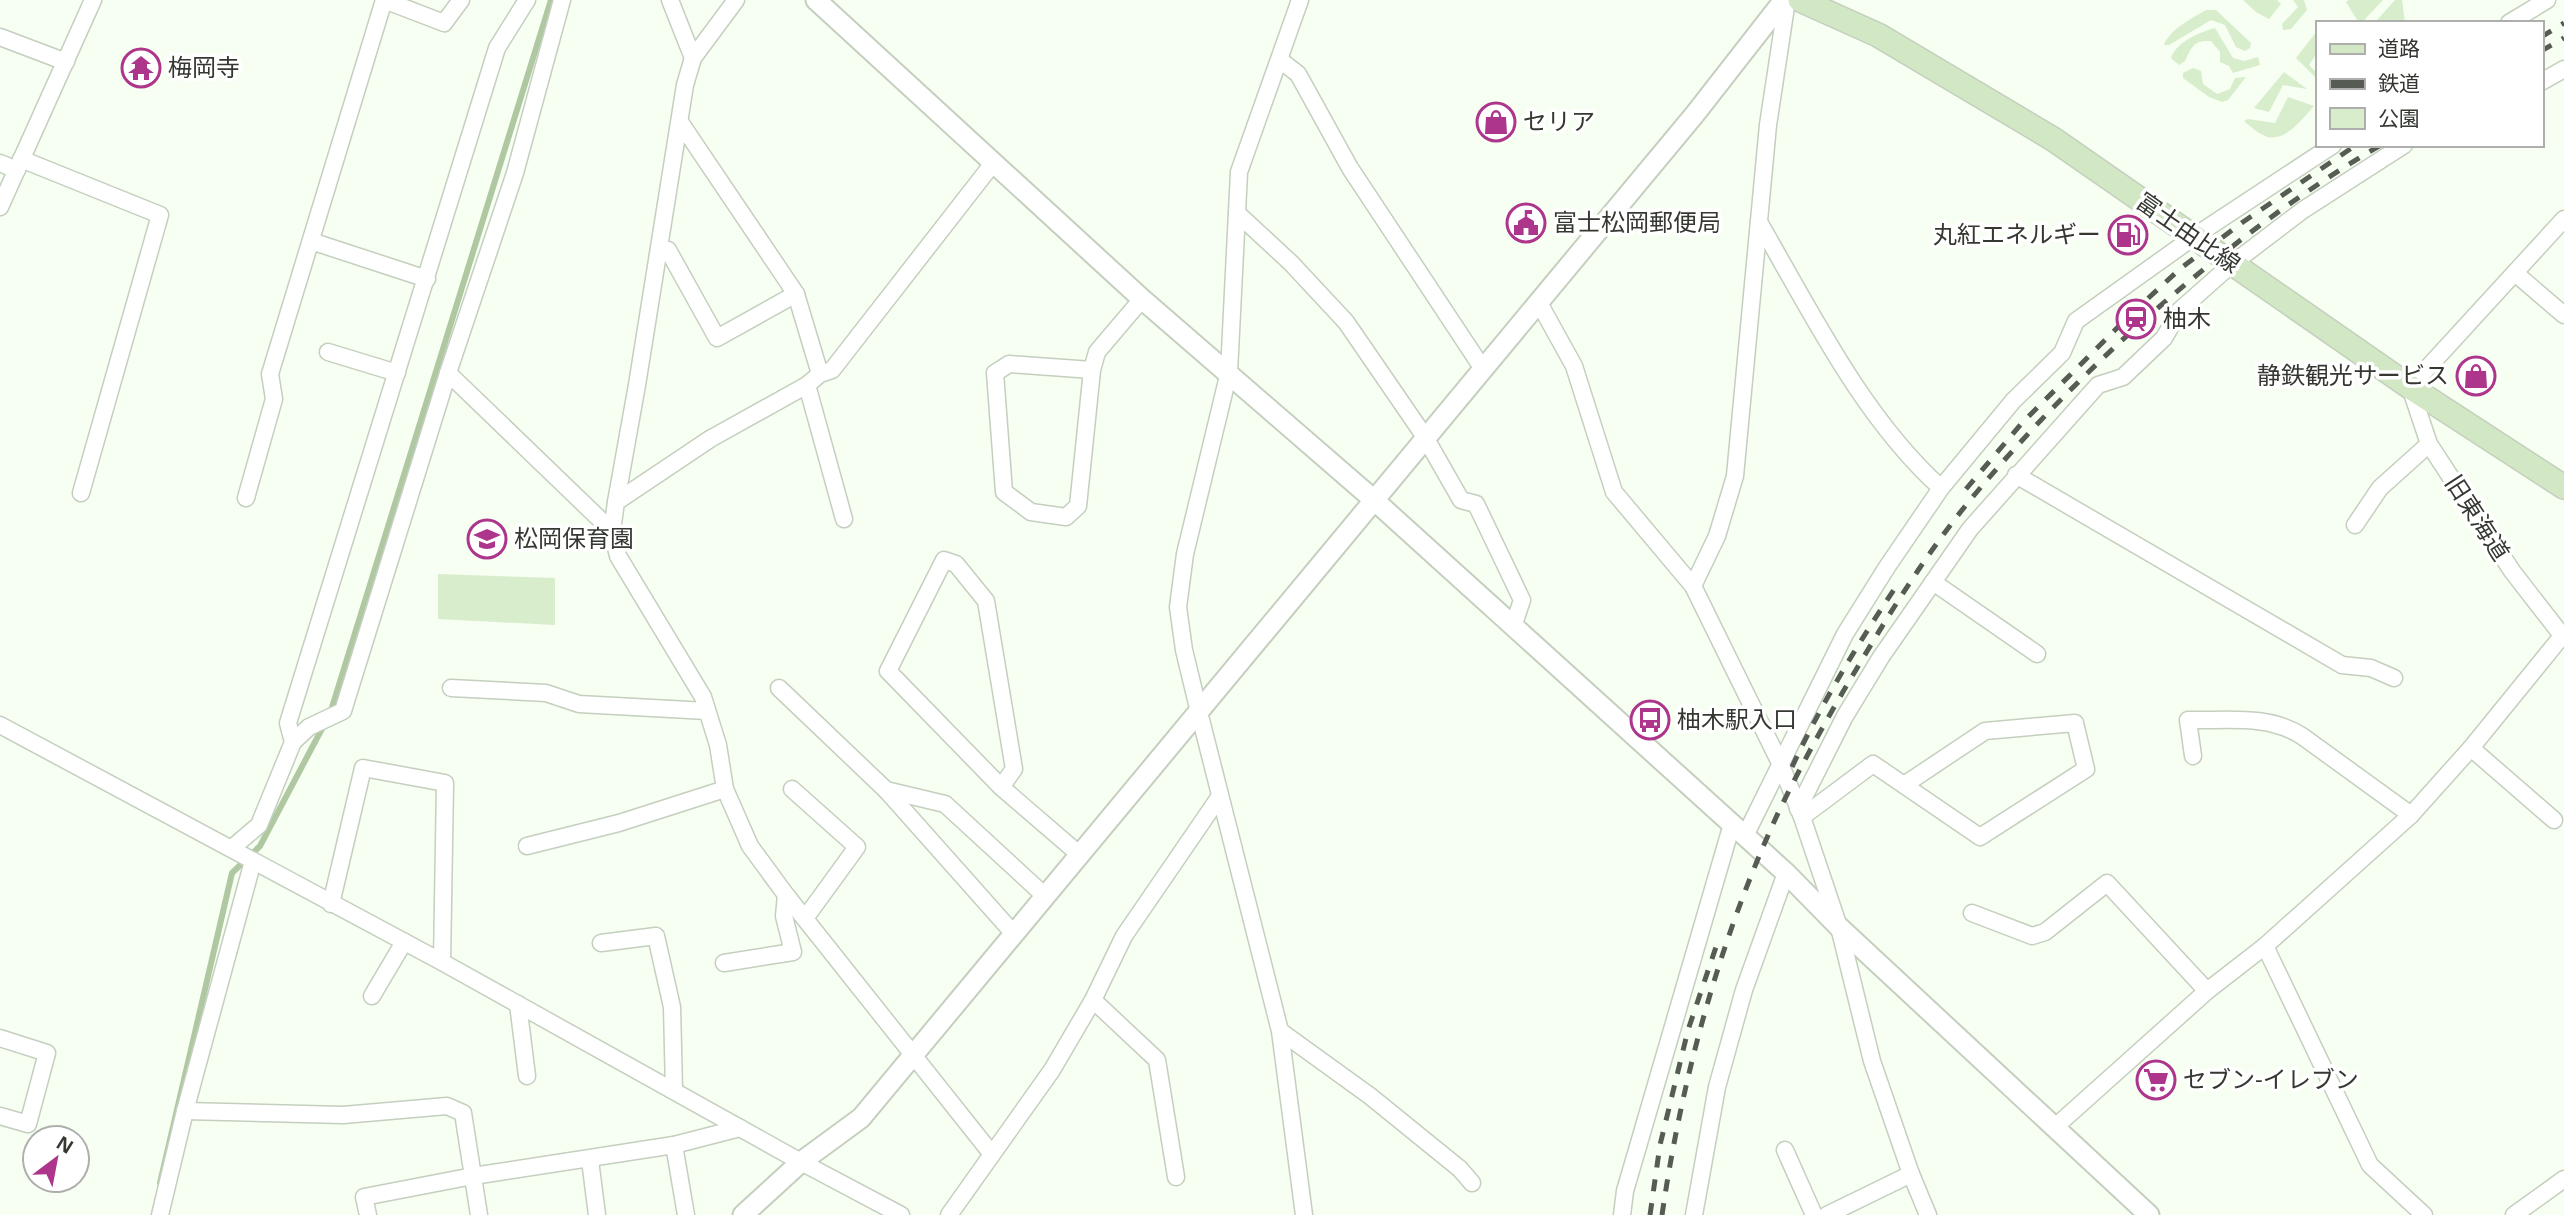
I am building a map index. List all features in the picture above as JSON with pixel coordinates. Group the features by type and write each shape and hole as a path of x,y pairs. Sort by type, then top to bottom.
{"main road":[{"name":"富士由比線","path":"1800,0 1878,35 2053,138 2410,387 2564,487"}],"street":[{"path":"0,207 93,0"},
{"path":"246,498 274,399 270,374 384,0 444,23 461,0"},
{"path":"293,741 288,723 497,48 527,0"},
{"path":"232,848 259,825 293,741 309,727 343,711 448,373 514,173 562,0"},
{"path":"670,0 693,58"},
{"path":"736,0 693,58 685,85 612,531 618,556 703,697 718,745 725,789 750,845 786,895 991,1153"},
{"path":"816,0 1142,299 1374,500 1739,830 1839,927 2149,1215"},
{"path":"1300,0 1239,172 1229,372 1185,554 1178,607 1182,638 1199,712 1280,1031 1304,1215"},
{"path":"1693,586 1717,536 1735,476 1768,125 1786,0"},
{"path":"746,1214 801,1163 861,1118 1695,114 1786,0"},
{"path":"2512,21 2547,0"},
{"path":"0,37 66,62"},
{"path":"1280,60 1298,74 1350,168 1483,369"},
{"path":"2543,81 2564,69"},
{"path":"680,122 796,294 820,374"},
{"path":"1622,1215 1625,1191 1739,830 1781,765 1846,635 1887,567 1941,488 2014,401 2062,353 2076,321 2195,236 2330,147"},
{"path":"1800,813 1846,716 1881,657 1970,529 2016,475 2098,385 2123,377 2164,338 2180,310 2232,264 2303,210 2401,147"},
{"path":"616,502 710,439 807,385 820,374 832,370 994,162"},
{"path":"0,163 19,165 160,215 81,493"},
{"path":"1237,213 1291,263 1346,322 1425,437 1461,500 1476,504 1522,600 1513,627"},
{"path":"2410,387 2564,219"},
{"path":"1759,222 1850,379 1907,453 1941,488"},
{"path":"311,241 427,279"},
{"path":"659,249 668,250 717,338 796,294"},
{"path":"2515,272 2564,316"},
{"path":"1092,370 1009,365 995,373 1004,492 1031,512 1066,517 1077,506 1092,370 1097,352 1142,299"},
{"path":"1538,301 1574,366 1614,492 1693,586 1781,765 1839,927 1872,1061 1928,1215"},
{"path":"328,352 397,373"},
{"path":"448,373 612,531"},
{"path":"807,385 844,519"},
{"name":"旧東海道","path":"2410,387 2429,443 2512,571 2563,637"},
{"path":"2355,525 2381,488 2429,443"},
{"path":"2016,475 2342,665 2371,668 2394,678"},
{"path":"1001,787 1014,769 986,601 956,564 944,560 888,671 1001,787 1080,855"},
{"path":"1933,582 2036,654"},
{"path":"2054,1128 2207,991 2265,946 2411,815 2471,748 2563,637"},
{"path":"451,688 546,693 579,704 707,711"},
{"path":"779,688 886,790 1013,934"},
{"path":"2193,756 2188,720 2270,721 2286,726 2302,736 2411,815"},
{"path":"1800,813 1872,764 1980,837 2086,769 2075,723 1985,731 1904,785"},
{"path":"0,725 442,962 801,1163 901,1215"},
{"path":"2471,748 2554,820"},
{"path":"331,904 363,768 445,783 442,962"},
{"path":"527,846 619,823 725,789"},
{"path":"792,789 857,847 806,918"},
{"path":"886,790 945,804 1045,896"},
{"path":"949,1215 1052,1070 1093,1000 1124,936 1220,796"},
{"path":"160,1215 185,1111 253,861"},
{"path":"1694,1215 1717,1087 1744,990 1786,873"},
{"path":"1972,913 2032,936 2045,932 2107,883 2207,991"},
{"path":"724,963 793,952 784,916 786,895"},
{"path":"601,943 656,936 672,1007 674,1090"},
{"path":"372,996 404,942"},
{"path":"2265,946 2370,1165 2424,1215"},
{"path":"1093,1000 1157,1060 1176,1177"},
{"path":"517,1004 527,1076"},
{"path":"1280,1031 1370,1096 1460,1169 1472,1183"},
{"path":"0,1038 47,1053 28,1124 0,1116"},
{"path":"185,1111 344,1115 447,1106 463,1113 479,1215"},
{"path":"368,1215 364,1197 472,1176 674,1145 740,1128"},
{"path":"674,1145 686,1215"},
{"path":"1785,1150 1814,1215"},
{"path":"590,1160 597,1215"},
{"path":"1827,1215 1911,1174"},
{"path":"2514,1215 2564,1179"}],"green space":[{"path":"2243,0 2277,0 2281,4 2269,19"},
{"path":"2293,0 2304,0 2307,10 2291,29 2283,30 2282,24 2298,7"},
{"path":"2383,0 2366,21 2358,21 2346,2"},
{"path":"2395,0 2402,0 2405,21 2377,20"},
{"path":"2206,10 2216,10 2251,43 2250,48 2245,51 2236,47 2225,25 2211,20 2169,45 2164,45 2176,29"},
{"path":"2215,28 2233,58 2244,61 2258,57 2260,65 2233,73 2229,66 2220,62 2220,52 2211,41 2197,43 2185,61 2179,65 2171,58 2183,43"},
{"path":"2316,32 2316,54 2309,65 2316,72 2316,78 2296,58"},
{"path":"2193,68 2201,71 2203,84 2217,94 2230,89 2235,78 2246,77 2228,100 2222,102 2209,97 2183,78 2183,73"},
{"path":"2284,72 2307,89 2283,85 2269,112 2254,108"},
{"path":"2288,97 2314,106 2285,134 2278,137 2263,135 2244,121 2248,119 2275,123"},
{"path":"438,574 555,578 555,625 438,619"}],"waterway":[{"path":"330,714 551,0"},
{"path":"160,1183 232,873 260,846 325,723"}],"railway":[{"path":"2543,36 2564,23"},
{"path":"2543,50 2564,38"},
{"path":"1966,489 2022,423 2181,268 2353,147"},
{"path":"1662,1215 1692,1060 1721,958 1758,859 1798,772 1916,573 1960,512 1997,468 2087,373 2159,307 2266,221 2378,147"},
{"path":"1792,767 1842,673 1899,582"},
{"path":"1650,1215 1660,1145 1688,1030 1716,947"}],"place":[{"name":"梅岡寺","path":"141,68"},
{"name":"セリア","path":"1496,122"},
{"name":"富士松岡郵便局","path":"1526,223"},
{"name":"丸紅エネルギー","path":"2128,235"},
{"name":"柚木","path":"2136,319"},
{"name":"静鉄観光サービス","path":"2476,376"},
{"name":"松岡保育園","path":"487,539"},
{"name":"柚木駅入口","path":"1650,720"},
{"name":"セブン-イレブン","path":"2156,1080"}]}
